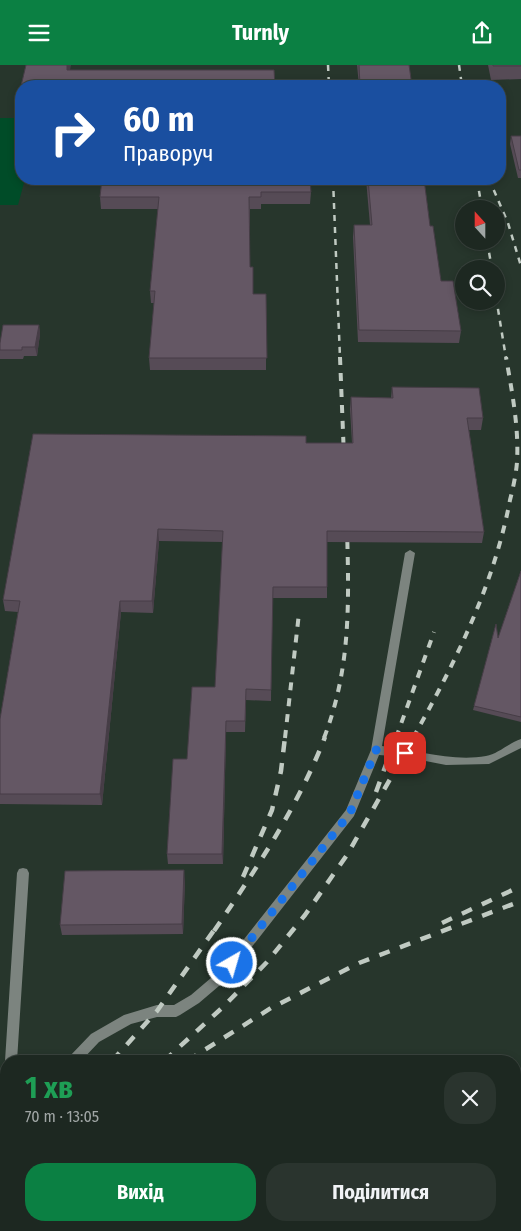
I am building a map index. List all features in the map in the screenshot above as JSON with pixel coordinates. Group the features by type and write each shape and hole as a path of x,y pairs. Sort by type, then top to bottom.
{"lane":[{"path":"79,1055 95,1038 128,1019 157,1011 176,1011 195,999 222,976 350,813 376,750 410,553"},
{"path":"376,750 405,753 446,761 489,760 521,743"},
{"path":"11,1055 23,873"}],"green space":[{"path":"0,118 15,118 15,185 23,185 18,205 0,205"}],"building":[{"path":"26,65 67,65 67,70 274,70 275,80 22,80"},
{"path":"359,65 409,65 411,80 360,80"},
{"path":"521,65 521,66 493,66"},
{"path":"511,136 521,136 521,170 519,170"},
{"path":"101,185 310,185 311,192 261,192 261,197 249,197 250,267 253,267 253,294 266,294 267,358 149,358 155,291 150,291 159,197 100,197"},
{"path":"369,185 425,185 430,226 433,226 441,281 453,281 455,310 458,310 461,331 359,330 354,225 372,225"},
{"path":"3,325 39,325 35,347 22,347 22,350 0,350"},
{"path":"392,387 479,388 483,418 467,418 484,532 327,531 327,587 273,587 271,690 246,689 245,721 226,721 222,854 167,854 173,759 187,759 192,687 215,687 223,531 158,529 152,601 120,601 100,794 0,794 0,719 20,601 3,600 33,434 306,436 306,443 353,443 351,397 393,398"},
{"path":"521,571 521,717 474,706 496,624 498,638"},
{"path":"184,870 182,924 60,925 65,871"}],"railway":[{"path":"328,65 329,80"},
{"path":"459,65 461,80"},
{"path":"333,185 340,358"},
{"path":"478,185 480,200"},
{"path":"492,185 508,223 521,266"},
{"path":"489,250 490,260"},
{"path":"498,310 506,358"},
{"path":"340,357 344,457"},
{"path":"413,738 444,681 471,623 494,563 503,532 517,462 517,436 506,357"},
{"path":"324,738 333,712 344,660 348,609 347,529"},
{"path":"285,738 299,613"},
{"path":"396,738 434,632"},
{"path":"243,877 272,810 281,771 285,737"},
{"path":"214,931 289,813 325,737"},
{"path":"376,792 396,737"},
{"path":"171,1055 223,1007 267,962 305,915 347,855 414,737"},
{"path":"442,923 521,886"},
{"path":"197,1055 271,1008 359,963 521,901"},
{"path":"117,1055 157,1011 217,926"}],"route":[{"path":"232,963 350,813 376,750 405,753"}]}
